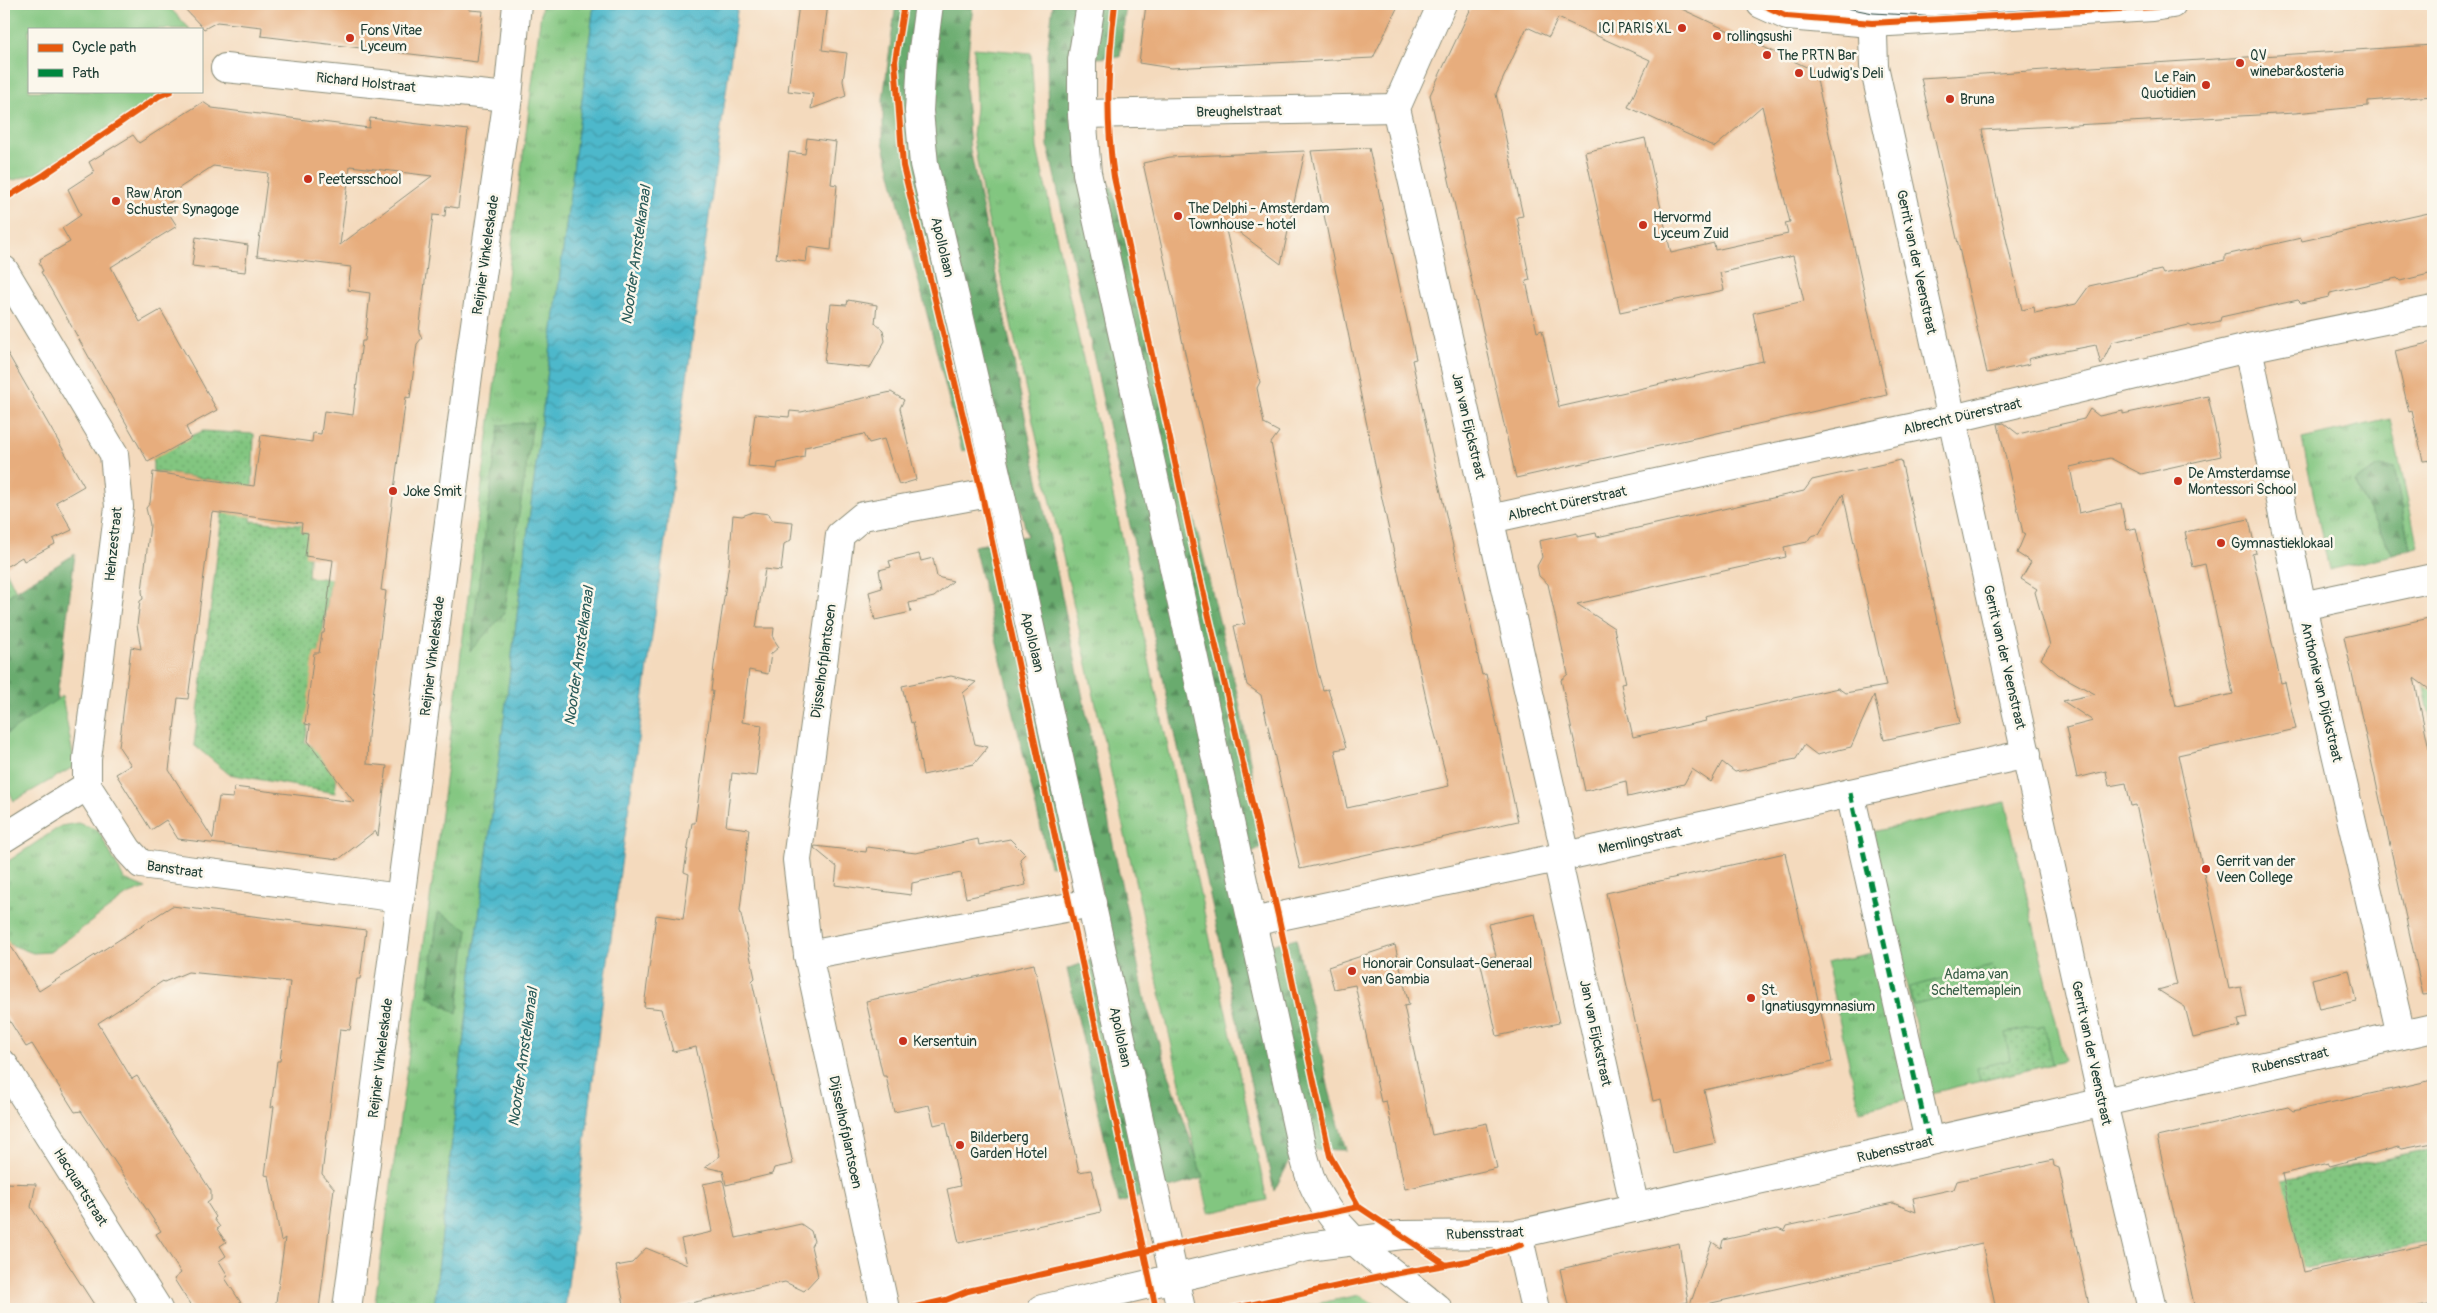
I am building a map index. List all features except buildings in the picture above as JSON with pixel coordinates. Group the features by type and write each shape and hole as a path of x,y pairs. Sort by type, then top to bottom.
{"street":[{"name":"Reijnier Vinkeleskade","path":"347,1309 471,352 508,97 517,4"},
{"name":"Apollolaan","path":"928,4 922,57 919,111 924,164 1000,491 1181,1309"},
{"path":"1090,4 1082,60 1082,114 1087,173 1302,1149 1312,1183 1329,1212 1354,1240 1438,1309"},
{"path":"1396,108 1442,4"},
{"path":"1761,4 1786,16 2153,8 2172,4"},
{"name":"Gerrit van der Veenstraat","path":"1872,13 1874,66 2103,1102 2152,1309"},
{"name":"Richard Holstraat","path":"224,68 508,97"},
{"name":"Breughelstraat","path":"1082,114 1396,108"},
{"name":"Jan van Eijckstraat","path":"1396,108 1490,519 1635,1208"},
{"name":"Heinzestraat","path":"4,270 114,454 119,507 87,759 87,786"},
{"name":"Albrecht Dürerstraat","path":"1490,519 1952,418 2248,348 2433,310"},
{"name":"Anthonie van Dijckstraat","path":"2248,348 2302,606 2401,1035"},
{"name":"Dijsselhofplantsoen","path":"885,1309 808,955 796,860 840,535 863,516 1000,491"},
{"path":"2302,606 2433,578"},
{"name":"Memlingstraat","path":"1252,922 1561,857 2027,754"},
{"path":"4,838 87,786"},
{"name":"Banstraat","path":"87,786 128,850 140,864 400,898"},
{"path":"1850,793 1930,1141"},
{"path":"808,955 1092,903"},
{"name":"Rubensstraat","path":"1354,1240 1402,1235 1518,1234 2433,1028"},
{"name":"Hacquartstraat","path":"4,1065 158,1309"},
{"path":"1518,1234 1535,1309"},
{"path":"1042,1309 1302,1248 1354,1240"}],"green space":[{"path":"5,4 166,4 189,28 28,28 28,92 163,92 36,173 11,181 4,168"},
{"path":"542,4 594,4 458,1084 434,1309 374,1309 433,877"},
{"path":"896,4 973,4 965,84 970,149 1146,1004 1203,1178 1119,1203 1067,969 1113,952 1096,863 1050,866 974,546 1027,536 1006,443 962,451 883,142 883,99"},
{"path":"1053,4 1126,4 1120,57 1072,59 1087,189 1112,187 1238,697 1266,845 1235,860 1257,949 1296,938 1329,1090 1346,1150 1296,1149 1274,1191 1048,146 1047,54"},
{"path":"974,48 1031,53 1037,148 1267,1200 1209,1213 983,197 973,136 976,107"},
{"path":"2390,419 2418,547 2410,549 2394,468 2354,482 2393,555 2329,570 2302,439"},
{"path":"533,422 504,614 470,651 499,425"},
{"path":"203,431 254,434 251,521 311,526 308,577 331,579 305,742 338,762 335,793 229,774 194,745 226,482 153,471 153,453"},
{"path":"2379,466 2394,468 2410,549 2393,555 2354,482"},
{"path":"75,554 56,705 4,737 4,598"},
{"path":"4,566 16,591 4,598"},
{"path":"2433,676 2433,732 2422,678"},
{"path":"62,696 75,766 14,801 4,781 4,736"},
{"name":"Adama van Scheltemaplein","path":"2005,802 2065,1061 1931,1093 1872,832"},
{"path":"78,823 98,830 124,879 146,888 127,895 50,952 33,953 4,942 4,864 61,826"},
{"path":"438,912 468,929 457,1014 428,996"},
{"path":"1881,951 1916,1097 1860,1110 1826,963"},
{"path":"1993,966 1997,986 1913,1005 1909,987"},
{"path":"2044,1025 2052,1064 1980,1081 1977,1068 2010,1060 2005,1033"},
{"path":"2433,1149 2433,1241 2259,1277 2241,1189"},
{"path":"1360,1295 1382,1309 1290,1309"},
{"path":"391,1299 408,1309 389,1309"}],"water":[{"name":"Noorder Amstelkanaal","path":"594,4 738,4 603,997 565,1309 434,1309 458,1084"}],"tram line":[{"path":"1826,4 1873,13 1927,16 2121,4"},
{"path":"1921,4 1931,4"}],"marked path":[{"path":"1850,793 1929,1141"}],"cycle path":[{"path":"904,4 895,61 903,166 982,495 1156,1309"},
{"path":"1115,4 1108,90 1109,133 1114,177 1195,556 1278,915 1330,1156 1359,1207 1446,1265"},
{"path":"1761,4 1787,16 1872,23 2153,7 2172,4"},
{"path":"4,199 44,175 159,96 169,92"},
{"path":"907,1309 946,1300 968,1291 1167,1246 1359,1207"},
{"path":"1231,1309 1394,1274 1468,1261 1521,1245"}],"place":[{"name":"ICI PARIS XL","path":"1682,28"},
{"name":"rollingsushi","path":"1717,36"},
{"name":"Fons Vitae Lyceum","path":"350,38"},
{"name":"The PRTN Bar","path":"1767,55"},
{"name":"QV winebar&osteria","path":"2240,63"},
{"name":"Ludwig's Deli","path":"1799,73"},
{"name":"Le Pain Quotidien","path":"2206,85"},
{"name":"Bruna","path":"1950,99"},
{"name":"Peetersschool","path":"308,179"},
{"name":"Raw Aron Schuster Synagoge","path":"116,201"},
{"name":"The Delphi - Amsterdam Townhouse - hotel","path":"1178,216"},
{"name":"Hervormd Lyceum Zuid","path":"1643,225"},
{"name":"De Amsterdamse Montessori School","path":"2178,481"},
{"name":"Joke Smit","path":"393,491"},
{"name":"Gymnastieklokaal","path":"2221,543"},
{"name":"Gerrit van der Veen College","path":"2206,869"},
{"name":"Honorair Consulaat-Generaal van Gambia","path":"1352,971"},
{"name":"St. Ignatiusgymnasium","path":"1751,998"},
{"name":"Kersentuin","path":"903,1041"},
{"name":"Bilderberg Garden Hotel","path":"960,1145"}]}
